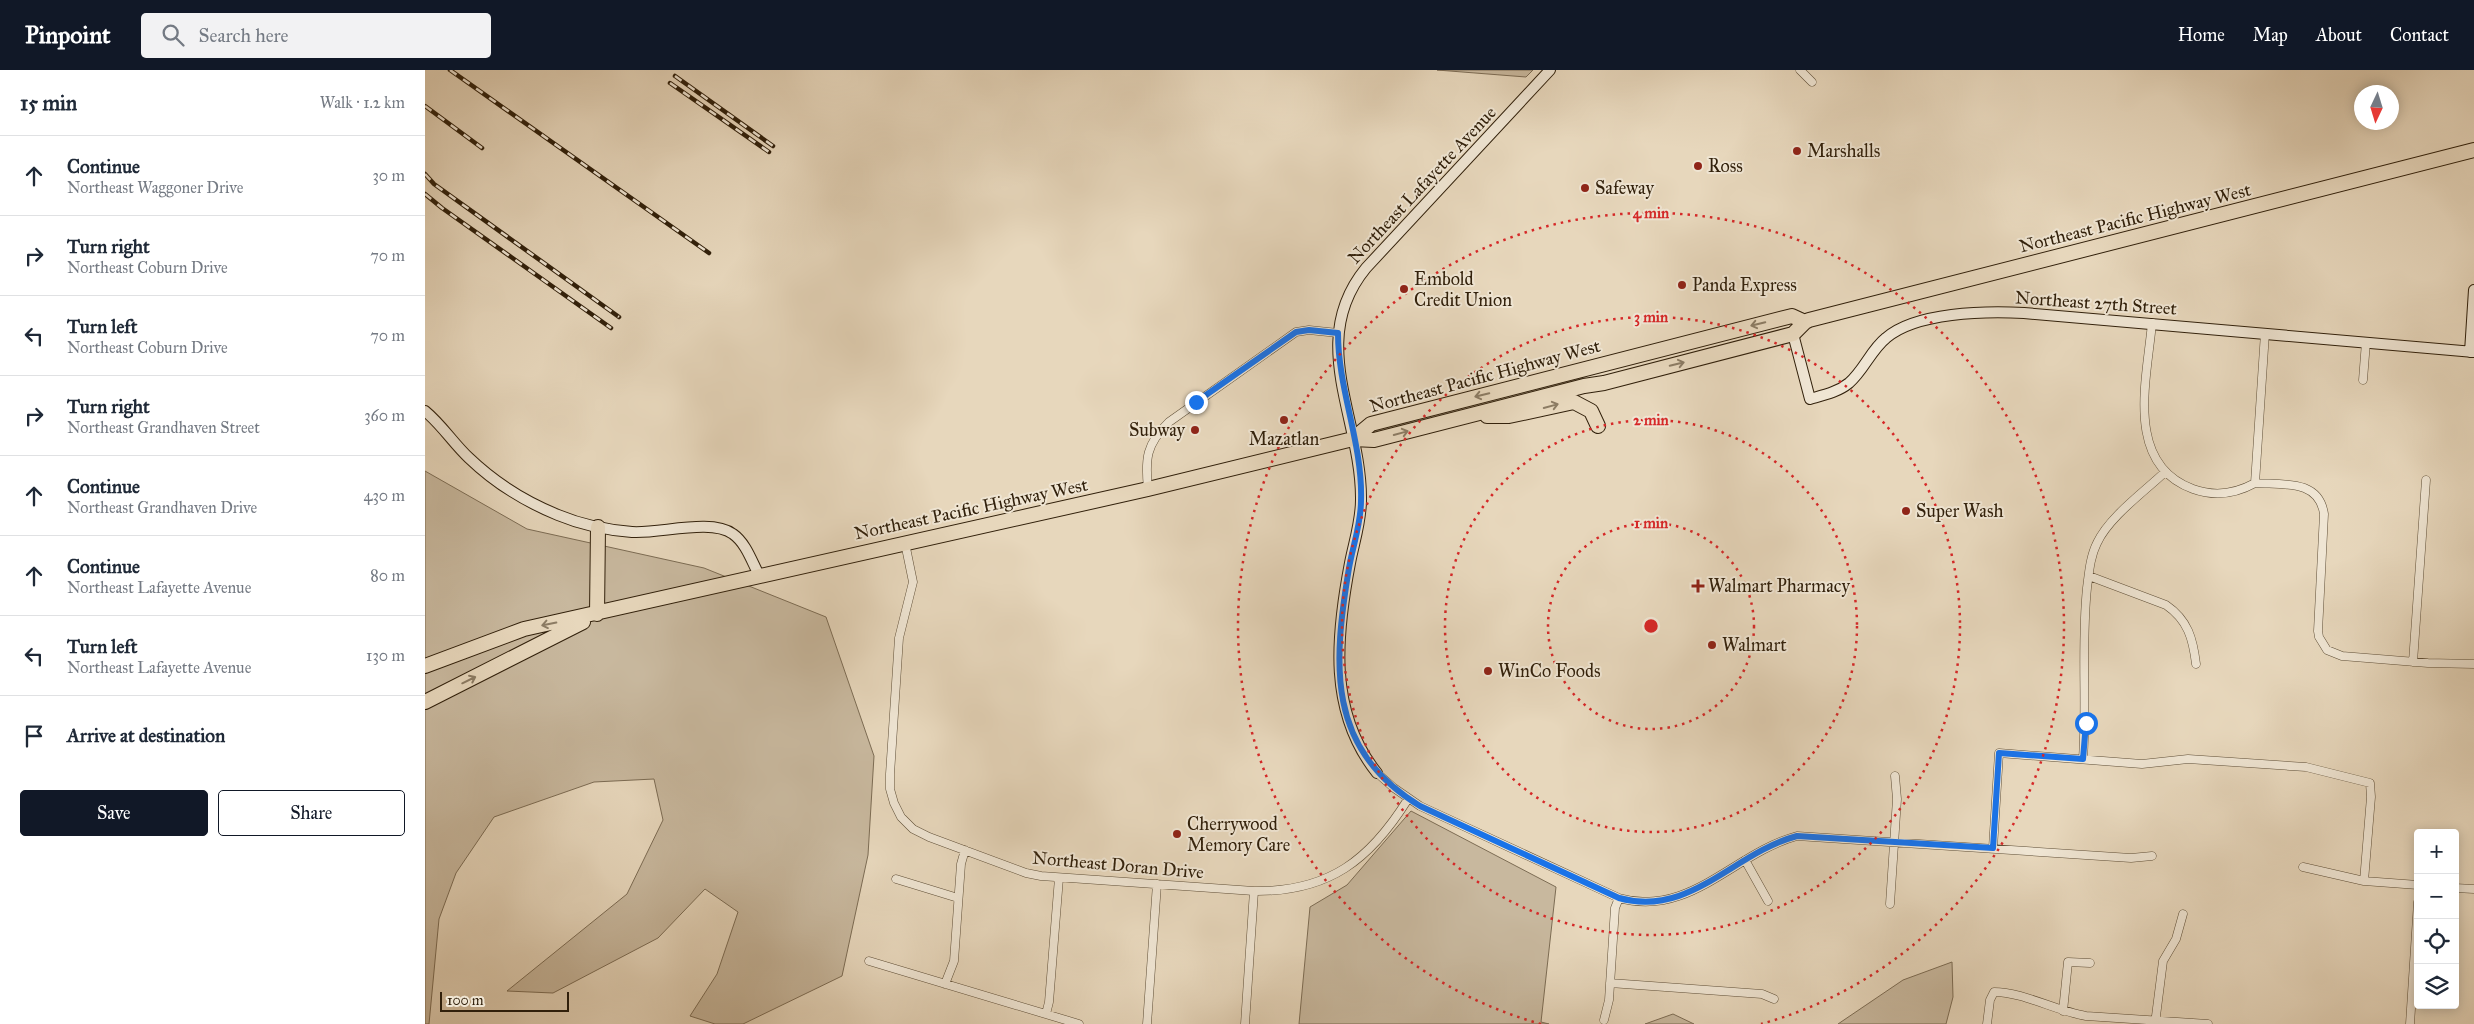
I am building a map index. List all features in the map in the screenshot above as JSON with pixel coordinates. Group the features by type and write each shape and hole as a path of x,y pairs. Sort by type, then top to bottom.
{"highway":[{"name":"Northeast Pacific Highway West","path":"1353,439 1371,424 1593,366 1792,316 1805,322 2474,150"},
{"path":"1793,334 1805,322"},
{"name":"Northeast Pacific Highway West","path":"597,614 759,575 1148,490 1353,439 1374,440 1793,334"},
{"path":"1604,383 1615,370 1648,362 1667,348"},
{"path":"1489,410 1505,399 1579,380 1590,373 1593,366"},
{"path":"1468,416 1509,416 1574,402 1591,411 1598,426"},
{"path":"597,614 598,528"},
{"path":"425,666 471,647 524,629 597,614"},
{"path":"425,702 597,614"}],"street":[{"name":"Northeast Lafayette Avenue","path":"1377,773 1366,759 1350,728 1344,709 1340,676 1344,596 1359,523 1361,500 1353,439 1341,377 1338,333 1345,298 1361,274 1550,70"},
{"path":"1800,70 1812,82"},
{"path":"2472,352 2474,290"},
{"name":"Northeast 27th Street","path":"1793,334 1810,399 1833,392 1849,383 1887,337 1917,323 1971,313 2000,312 2152,323 2472,352"},
{"path":"2152,323 2144,419 2146,437 2152,453 2165,472 2184,486 2205,494 2225,494 2241,491 2255,482 2302,487 2315,492 2320,498 2324,514 2318,631 2327,650 2342,656 2413,662 2474,664"},
{"path":"1148,490 1146,470 1149,447 1153,439 1169,422 1296,332 1309,330 1338,333"},
{"path":"2255,482 2265,333"},
{"path":"2363,380 2366,342"},
{"path":"425,411 469,458 497,481 519,495 558,515 598,528 633,532 707,526 725,529 741,541 759,575"},
{"path":"2083,759 2086,723 2084,633 2092,556 2097,542 2107,528 2165,472"},
{"path":"2413,662 2426,480"},
{"name":"Northeast Doran Drive","path":"905,543 913,582 899,638 891,789 901,817 913,829 929,837 1026,873 1059,878 1254,891 1288,890 1309,886 1337,875 1365,856 1386,832 1408,799"},
{"path":"2089,576 2166,605 2175,611 2192,637 2196,664"},
{"path":"1993,848 1999,753 2142,764 2188,759 2306,767 2370,783 2371,797 2364,881"},
{"path":"1377,773 1408,799 1619,898 1634,902 1655,903 1675,898 1775,843 1797,836 2131,858 2152,856"},
{"path":"1890,904 1897,800 1895,776"},
{"path":"945,984 954,961 961,864 965,850"},
{"path":"1745,860 1768,901"},
{"path":"2303,867 2364,881 2414,885"},
{"path":"1046,1014 1049,1002 1059,878"},
{"path":"896,879 958,898"},
{"path":"1147,1024 1157,884"},
{"path":"2459,888 2474,889"},
{"path":"1245,1024 1254,891"},
{"path":"1604,1020 1610,983 1615,908 1619,898"},
{"path":"2155,1022 2163,961 2178,934 2183,914"},
{"path":"2410,1024 2417,919"},
{"path":"869,961 1079,1024"},
{"path":"2063,1011 2068,962 2090,963"},
{"path":"1610,983 1762,994 1774,999"},
{"path":"1987,1024 1993,992 2008,994 2086,1016 2208,1024"}],"shaded area":[{"path":"1437,70 1533,70 1526,77"},
{"path":"425,471 527,529 704,568 826,617 874,756 868,855 842,976 743,1024 715,1024 690,1016 717,974 738,912 705,889 658,938 553,993 507,991 627,894 663,820 654,779 594,782 494,817 456,873 439,919 429,1024 425,1024"},
{"path":"1411,811 1556,887 1541,1022 1549,1024 1299,1024 1310,907 1347,885"},
{"path":"1952,962 1953,997 1946,1024 1838,1024 1903,980"},
{"path":"1673,1014 1694,1024 1645,1024"}],"railway":[{"path":"450,70 709,253"},
{"path":"675,76 773,146"},
{"path":"670,83 769,152"},
{"path":"425,106 482,148"},
{"path":"425,174 434,184 619,317"},
{"path":"425,194 611,328"}],"place":[{"name":"Marshalls","path":"1797,151"},
{"name":"Ross","path":"1698,166"},
{"name":"Safeway","path":"1585,188"},
{"name":"Panda Express","path":"1682,285"},
{"name":"Embold Credit Union","path":"1404,289"},
{"name":"Mazatlan","path":"1284,420"},
{"name":"Subway","path":"1195,430"},
{"name":"Super Wash","path":"1906,511"},
{"name":"Walmart Pharmacy","path":"1698,586"},
{"name":"Walmart","path":"1712,645"},
{"name":"WinCo Foods","path":"1488,671"},
{"name":"Cherrywood Memory Care","path":"1177,834"}],"route":[{"path":"1196,402 1247,368 1291,334 1301,330 1338,333 1341,377 1361,489 1359,523 1344,596 1339,658 1344,709 1357,743 1377,773 1408,799 1619,898 1634,902 1655,903 1675,898 1693,891 1775,843 1797,836 1993,848 1999,753 2083,759 2086,723"}]}
